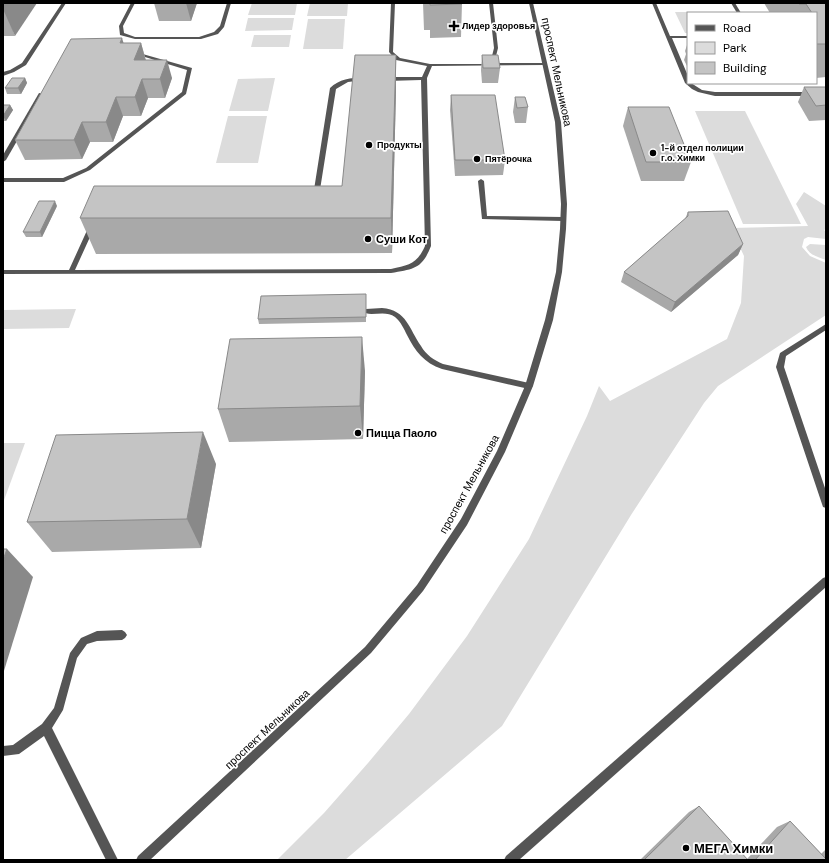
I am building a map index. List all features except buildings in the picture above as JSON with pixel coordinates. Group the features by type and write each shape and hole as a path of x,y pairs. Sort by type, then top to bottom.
{"street":[{"path":"3,74 24,64 64,3"},
{"path":"133,3 121,26 122,34 135,38 199,38 216,33 222,26 229,3"},
{"path":"392,3 391,52 398,59 430,65 545,64"},
{"path":"486,65 494,56 496,48 491,3"},
{"name":"проспект Мельникова","path":"142,860 368,650 420,588 464,522 501,452 529,386 551,314 559,272 563,219 564,204 558,122 531,3"},
{"path":"654,3 687,81"},
{"path":"733,3 738,12"},
{"path":"669,37 687,37"},
{"path":"3,180 64,180 88,169 184,93 190,69 131,51 124,51"},
{"path":"3,272 391,271 411,266 423,258 428,246 424,78 430,65"},
{"path":"380,79 424,78"},
{"path":"308,198 316,198 333,88 339,82 351,79 372,79"},
{"path":"689,84 694,89 702,93 715,94 826,94"},
{"path":"3,160 46,86"},
{"path":"481,181 484,218 563,219"},
{"path":"71,272 95,218"},
{"path":"366,311 392,312 399,317 421,352 431,361 442,366 529,386"},
{"path":"826,327 783,355 780,367 826,504"},
{"path":"510,860 826,581"},
{"path":"3,751 15,750 46,728 58,710 73,656 84,641 97,636 122,635"},
{"path":"46,728 112,860"}],"green space":[{"path":"252,3 297,3 295,15 248,15"},
{"path":"310,3 348,3 347,16 307,16"},
{"path":"675,12 687,12 687,33 685,33"},
{"path":"248,18 294,18 292,30 245,31"},
{"path":"308,19 345,19 343,49 303,49"},
{"path":"254,35 291,35 289,47 251,47"},
{"path":"275,78 268,111 229,111 238,79"},
{"path":"695,111 745,111 801,224 743,224"},
{"path":"228,116 267,116 258,163 216,163"},
{"path":"804,192 826,206 826,229 824,230 826,232 826,239 808,237 804,239 802,247 810,256 826,263 826,315 718,386 704,403 631,515 502,726 345,860 277,860 324,813 368,763 409,714 467,636 529,539 587,416 599,386 610,401 727,339 741,303 744,256 731,228 808,226 796,204"},
{"path":"810,244 826,245 826,260 807,250 806,247"},
{"path":"76,309 69,328 3,329 3,310"},
{"path":"3,443 25,443 3,503"}],"place":[{"name":"Лидер здоровья","path":"454,26"},
{"name":"Продукты","path":"369,145"},
{"name":"1-й отдел полиции г.о. Химки","path":"653,153"},
{"name":"Пятёрочка","path":"477,159"},
{"name":"Суши Кот","path":"368,239"},
{"name":"Пицца Паоло","path":"358,433"},
{"name":"МЕГА Химки","path":"686,848"}]}
